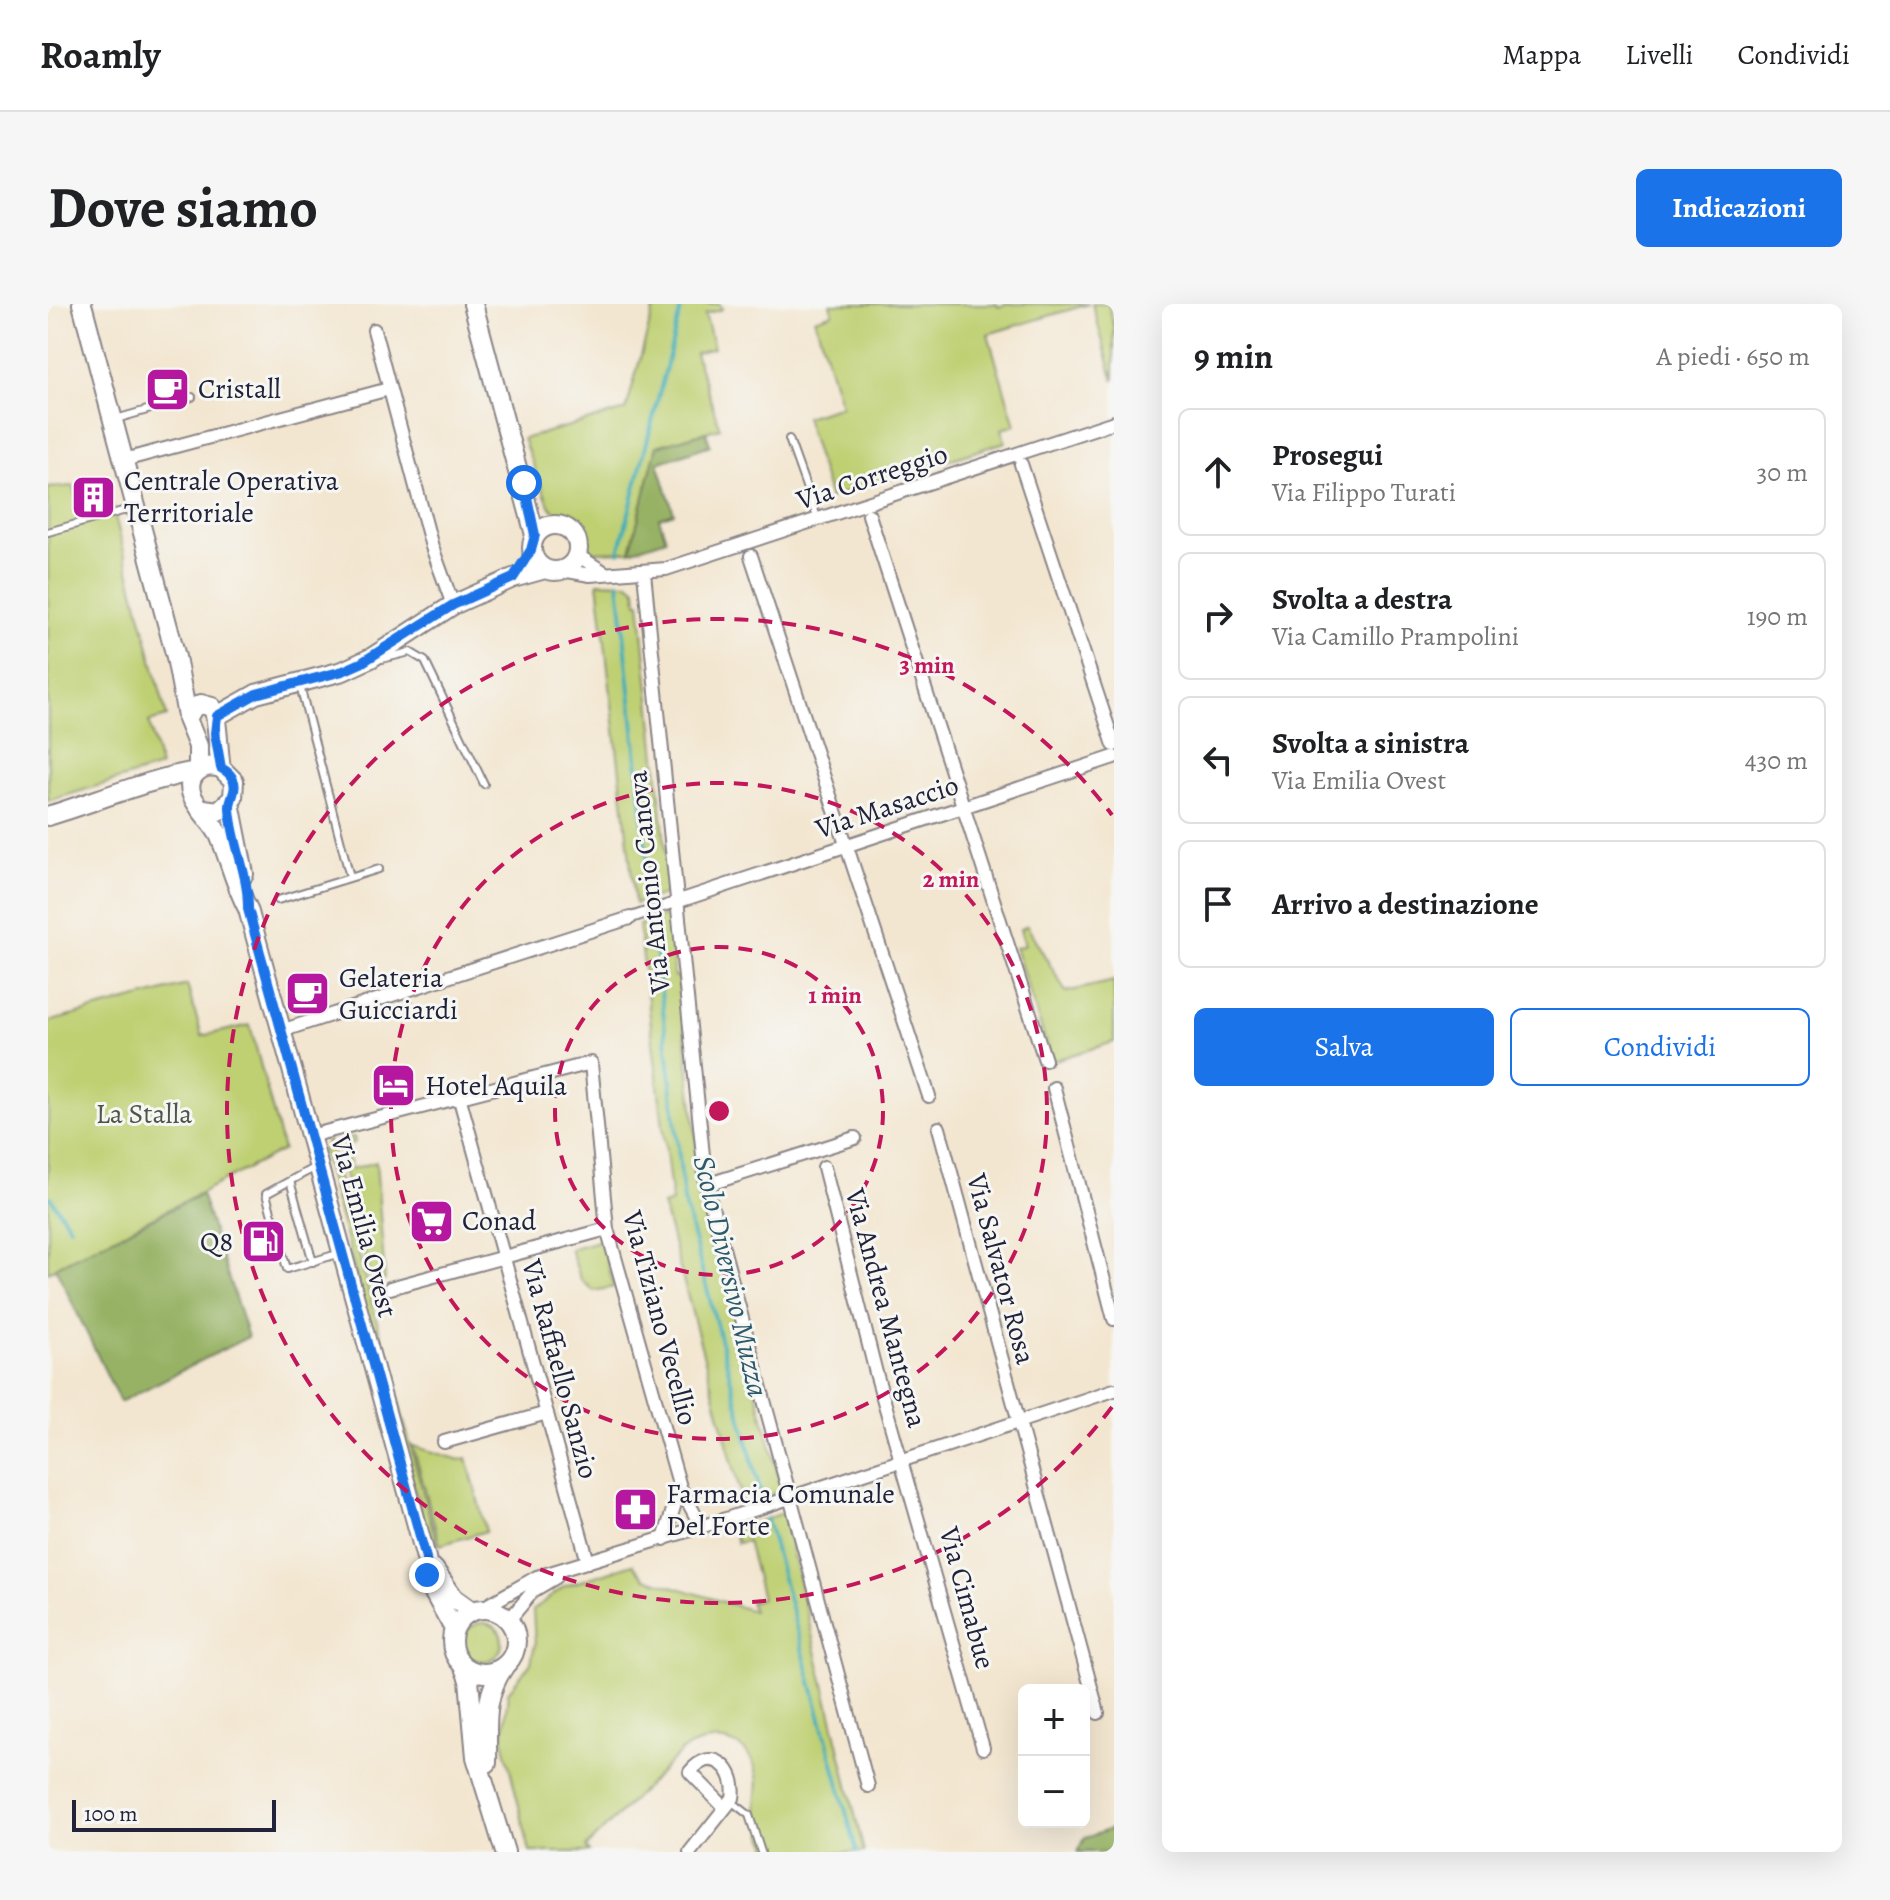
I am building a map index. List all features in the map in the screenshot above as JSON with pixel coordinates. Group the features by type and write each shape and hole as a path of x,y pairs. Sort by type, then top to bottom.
{"main road":[{"path":"82,304 176,657 187,716 198,746 198,771 191,780 198,804"},
{"path":"473,304 507,436 524,483 536,561 554,570"},
{"path":"187,716 193,708 210,708 343,671 371,658 453,605 513,578 554,570 577,555 573,533 552,525 524,483"},
{"path":"513,578 533,542 552,525"},
{"path":"176,657 191,687 210,708"},
{"name":"Via Emilia Ovest","path":"210,708 221,768 234,781 235,793 230,803 248,888 248,909"},
{"path":"48,816 140,788 167,776 207,767 221,768"},
{"path":"140,788 169,787 198,804 218,811 230,803"},
{"name":"Via Emilia Ovest","path":"198,804 220,836 248,909 434,1593 454,1629"},
{"name":"Via Emilia Ovest","path":"426,1558 454,1598 476,1610"},
{"path":"487,1782 486,1709 489,1691 515,1650 516,1639 509,1620 501,1613 476,1610 454,1629 453,1647 463,1665 472,1696 473,1741 505,1852"},
{"path":"463,1665 481,1673 504,1667"}],"street":[{"path":"374,330 432,547 453,605"},
{"path":"124,460 389,389"},
{"name":"Via Correggio","path":"554,570 572,574 644,573 666,569 1114,422"},
{"path":"1021,464 1114,745"},
{"path":"869,515 1045,1060"},
{"path":"577,555 604,572"},
{"path":"751,556 929,1096"},
{"name":"Via Antonio Canova","path":"644,573 706,1185 868,1786"},
{"name":"Via Masaccio","path":"676,902 1114,757"},
{"path":"281,1031 676,902"},
{"name":"Via Tiziano Vecellio","path":"459,1096 591,1063 607,1229 680,1487 701,1526"},
{"path":"1054,1088 1114,1319"},
{"path":"310,1136 459,1096"},
{"name":"Via Raffaello Sanzio","path":"459,1096 588,1562"},
{"name":"Via Salvator Rosa","path":"939,1128 1098,1713"},
{"path":"706,1185 855,1138"},
{"name":"Via Andrea Mantegna","path":"824,1167 876,1373 903,1461"},
{"path":"390,1288 607,1229"},
{"path":"476,1610 522,1583 1114,1390"},
{"path":"444,1442 547,1413"},
{"name":"Via Cimabue","path":"903,1461 983,1748"},
{"path":"664,1539 680,1487"},
{"path":"675,1506 682,1533"},
{"path":"509,1620 534,1590 566,1571"},
{"path":"690,1852 728,1804"}],"lane":[{"path":"113,419 192,397"},
{"path":"789,439 818,520"},
{"path":"48,532 136,507"},
{"path":"371,658 383,659 410,652 425,661 484,784"},
{"path":"299,682 350,877"},
{"path":"278,900 379,869"},
{"path":"317,1166 266,1194 287,1269 342,1253"},
{"path":"290,1181 313,1262"},
{"path":"728,1804 749,1815 761,1852"}],"green space":[{"path":"655,304 720,304 722,309 705,314 714,348 695,353 720,428 657,446 630,551 590,552 579,527 549,505 523,439 626,410"},
{"path":"830,304 997,304 998,307 1006,304 1089,304 988,334 1015,425 1002,429 1005,442 830,498 805,417 841,406 815,319 833,313"},
{"path":"1092,304 1108,304 1114,325 1114,381"},
{"path":"706,432 710,445 658,463 674,513 659,518 666,539 630,551 657,446"},
{"path":"73,486 81,515 112,505 167,717 149,722 160,767 48,801 48,488"},
{"path":"598,582 629,583 636,589 637,602 640,602 670,893 635,904"},
{"path":"672,913 674,977 679,977 698,1156 694,1157 697,1192 699,1197 704,1196 781,1485 778,1492 746,1503 743,1502 663,1205 672,1202 639,925"},
{"path":"1027,926 1066,992 1114,981 1114,1042 1052,1061 1015,948 1025,945 1020,929"},
{"name":"La Stalla","path":"187,985 202,1036 250,1025 283,1150 48,1272 48,1022"},
{"path":"354,1137 355,1143 345,1146 351,1169 376,1162 385,1280 372,1283 336,1142"},
{"path":"328,1140 437,1544 430,1546 322,1150"},
{"path":"201,1194 248,1337 120,1402 55,1267"},
{"path":"601,1240 614,1287 594,1291 581,1280 570,1249"},
{"path":"413,1446 460,1460 467,1458 486,1531 440,1545"},
{"path":"783,1513 864,1852 774,1852 768,1849 757,1812 758,1780 753,1762 737,1746 716,1740 682,1751 586,1847 589,1852 530,1852 503,1740 508,1692 531,1663 535,1644 533,1610 565,1586 633,1564 645,1578 753,1611 750,1602 762,1598 747,1541 737,1543 734,1534 737,1529"},
{"path":"483,1623 497,1628 502,1642 497,1656 483,1661 469,1656 464,1642 469,1628"},
{"path":"1114,1828 1114,1852 1078,1852 1085,1838"}],"waterway":[{"name":"Scolo Diversivo Muzza","path":"619,552 682,304"},
{"name":"Scolo Diversivo Muzza","path":"619,582 651,899"},
{"name":"Scolo Diversivo Muzza","path":"653,920 684,1201 762,1498"},
{"path":"48,1199 50,1197 70,1227"},
{"name":"Scolo Diversivo Muzza","path":"767,1519 857,1852"}],"place":[{"name":"Cristall","path":"167,389"},
{"name":"Centrale Operativa Territoriale","path":"93,497"},
{"name":"Gelateria Guicciardi","path":"308,994"},
{"name":"Hotel Aquila","path":"394,1086"},
{"name":"Conad","path":"431,1221"},
{"name":"Q8","path":"264,1242"},
{"name":"Farmacia Comunale Del Forte","path":"635,1510"}],"route":[{"path":"427,1575 426,1558 248,909 248,888 232,825 230,803 235,793 234,781 221,768 215,733 217,716 233,705 256,694 343,671 371,658 453,605 513,578 531,550 535,535 524,483"}]}
